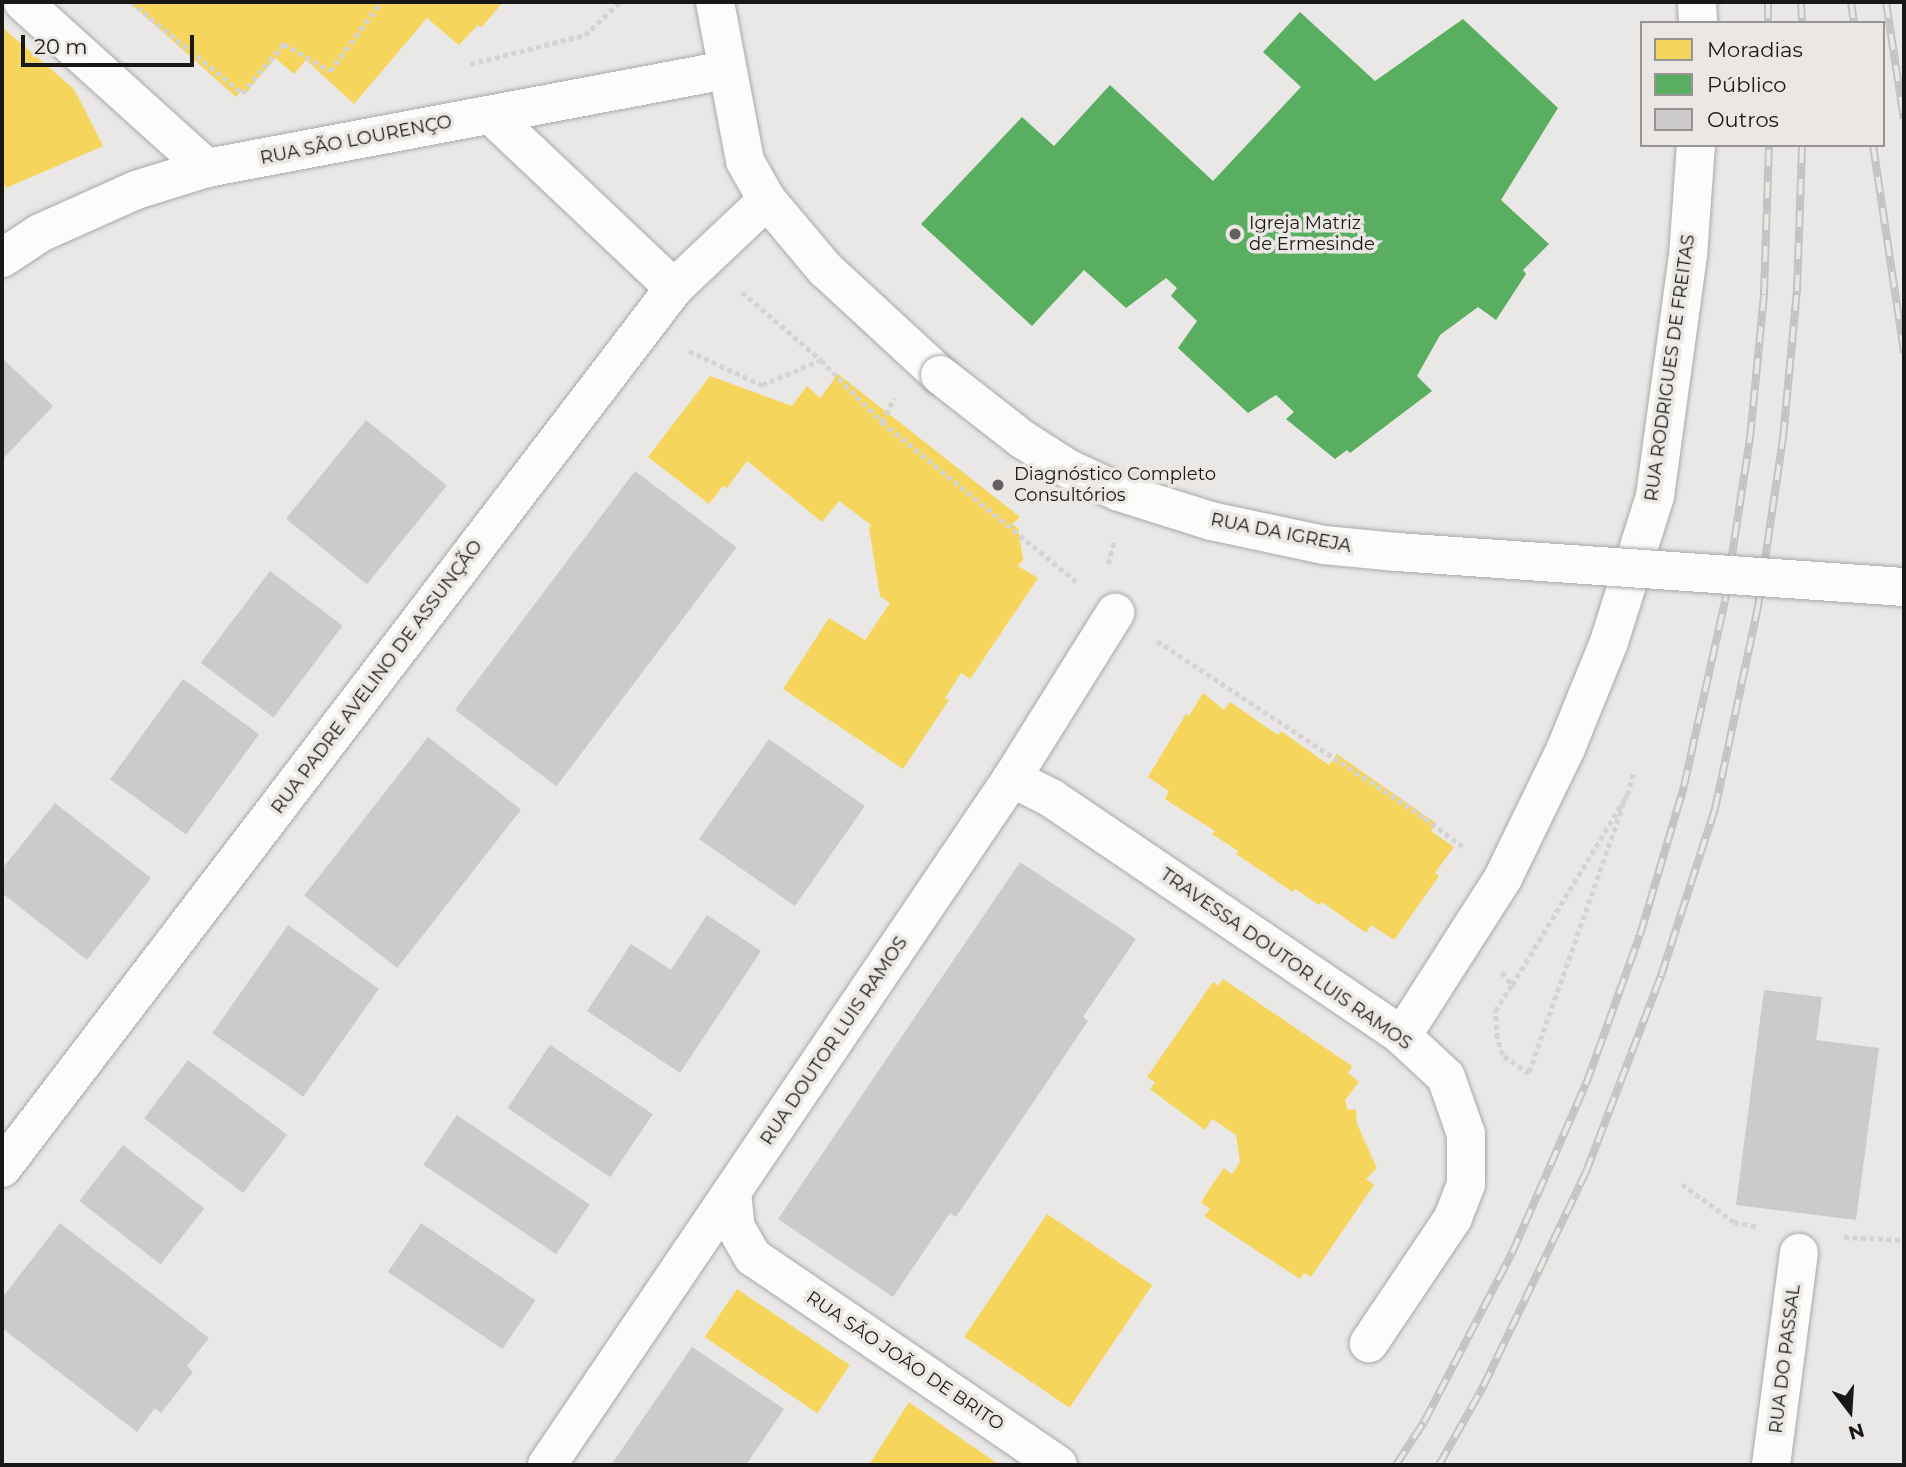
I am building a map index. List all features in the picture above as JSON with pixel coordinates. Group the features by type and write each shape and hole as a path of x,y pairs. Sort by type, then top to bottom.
{"street":[{"path":"23,2 207,168"},
{"name":"RUA DA IGREJA","path":"715,2 745,161 767,200 825,269 940,375 1022,439 1069,469 1119,492 1211,521 1324,545 1904,587"},
{"path":"1697,2 1698,21"},
{"name":"RUA SÃO LOURENÇO","path":"2,258 40,233 136,190 207,168 726,70"},
{"path":"491,115 674,288"},
{"name":"RUA RODRIGUES DE FREITAS","path":"1402,1036 1503,878 1566,748 1609,642 1654,496 1688,256 1696,147"},
{"name":"RUA PADRE AVELINO DE ASSUNÇÃO","path":"2,1168 674,288 767,200"},
{"name":"RUA DOUTOR LUIS RAMOS","path":"547,1465 1012,778 1115,614"},
{"name":"TRAVESSA DOUTOR LUIS RAMOS","path":"1012,778 1051,798 1402,1036 1446,1077 1466,1134 1466,1184 1453,1218 1369,1343"},
{"name":"RUA SÃO JOÃO DE BRITO","path":"732,1192 736,1228 753,1257"},
{"name":"RUA SÃO JOÃO DE BRITO","path":"688,1256 719,1251 753,1257 1058,1465"},
{"name":"RUA DO PASSAL","path":"1772,1465 1799,1253"}],"path":[{"path":"131,2 242,93 284,44 330,71 382,2"},
{"path":"464,65 585,35 620,2"},
{"path":"731,300 740,290 821,360 882,422"},
{"path":"697,341 688,351 762,385 821,360"},
{"path":"1323,751 1425,818"},
{"path":"1628,795 1495,1011 1497,1038 1502,1055 1529,1074 1628,795 1634,770"},
{"path":"1470,929 1512,985"}],"building: Moradias":[{"path":"129,2 503,2 481,28 478,25 459,45 427,18 354,104 306,60 294,74 275,58 247,92 243,89 236,97"},
{"path":"2,27 74,89 103,146 6,188 2,179"},
{"path":"838,374 1020,517 1012,524 1018,528 1023,560 1018,566 1038,578 970,679 961,673 945,698 949,700 903,769 783,689 829,618 865,640 890,603 880,596 869,528 871,525 839,501 822,522 747,461 727,488 723,486 709,504 648,457 710,376 792,406 807,386 820,398"},
{"path":"1203,693 1224,710 1230,702 1278,735 1281,731 1329,765 1337,754 1436,823 1431,831 1454,847 1435,873 1439,876 1394,940 1371,925 1366,933 1322,902 1319,905 1295,889 1293,892 1236,854 1238,851 1212,834 1215,831 1165,799 1169,791 1148,777 1186,714 1189,716"},
{"path":"1223,979 1352,1066 1348,1073 1359,1082 1345,1100 1348,1110 1356,1109 1357,1124 1377,1168 1366,1179 1374,1185 1311,1277 1304,1273 1300,1279 1204,1216 1210,1209 1201,1202 1212,1185 1224,1168 1232,1174 1240,1162 1236,1135 1212,1119 1205,1130 1150,1089 1155,1082 1147,1077 1213,982 1218,986"},
{"path":"1047,1214 1152,1285 1070,1408 964,1337"},
{"path":"737,1289 850,1365 817,1413 705,1337"},
{"path":"909,1402 966,1442 1000,1465 869,1465"}],"building: Público":[{"name":"Igreja Matriz de Ermesinde","path":"1300,12 1375,81 1463,19 1558,108 1501,200 1549,244 1523,270 1526,274 1496,320 1478,307 1440,335 1417,376 1432,391 1350,453 1347,450 1335,459 1286,419 1294,412 1276,395 1248,413 1178,348 1197,321 1171,296 1177,288 1166,278 1126,308 1084,270 1032,326 921,224 1022,117 1054,146 1110,85 1213,181 1301,87 1263,52"}],"building: Outros":[{"path":"2,358 53,406 2,460"},
{"path":"366,420 447,485 367,584 286,519"},
{"path":"635,471 736,547 556,786 455,710"},
{"path":"270,571 343,626 273,718 201,663"},
{"path":"183,679 259,734 186,835 110,779"},
{"path":"428,737 521,810 397,968 304,895"},
{"path":"769,739 865,806 795,906 699,839"},
{"path":"55,803 151,878 87,960 2,893 2,869"},
{"path":"1020,862 1136,939 1083,1017 1088,1021 956,1217 950,1213 893,1297 778,1219"},
{"path":"707,915 761,951 680,1073 587,1011 631,944 671,970"},
{"path":"288,925 379,989 303,1097 212,1033"},
{"path":"1764,990 1822,997 1816,1040 1879,1048 1856,1220 1736,1205"},
{"path":"550,1045 653,1114 610,1177 508,1108"},
{"path":"188,1060 287,1135 243,1193 144,1118"},
{"path":"457,1115 590,1204 556,1254 423,1165"},
{"path":"123,1145 204,1208 160,1264 79,1201"},
{"path":"60,1223 209,1338 187,1366 193,1372 161,1413 155,1408 137,1432 2,1328 2,1298"},
{"path":"421,1223 535,1300 502,1349 388,1272"},
{"path":"692,1347 784,1409 746,1465 611,1465"}],"railway":[{"path":"1768,2 1768,21"},
{"path":"1801,2 1802,21"},
{"path":"1851,2 1854,21"},
{"path":"1886,2 1904,119"},
{"path":"1396,1465 1424,1422 1512,1253 1586,1084 1640,935 1684,786 1725,601 1750,438 1764,294 1769,147"},
{"path":"1439,1465 1483,1387 1586,1172 1661,976 1715,809 1758,607 1783,438 1797,291 1802,147"},
{"path":"1873,147 1904,353"}],"place":[{"name":"Igreja Matriz de Ermesinde","path":"1235,234"},
{"name":"Diagnóstico Completo Consultórios","path":"998,485"}]}
